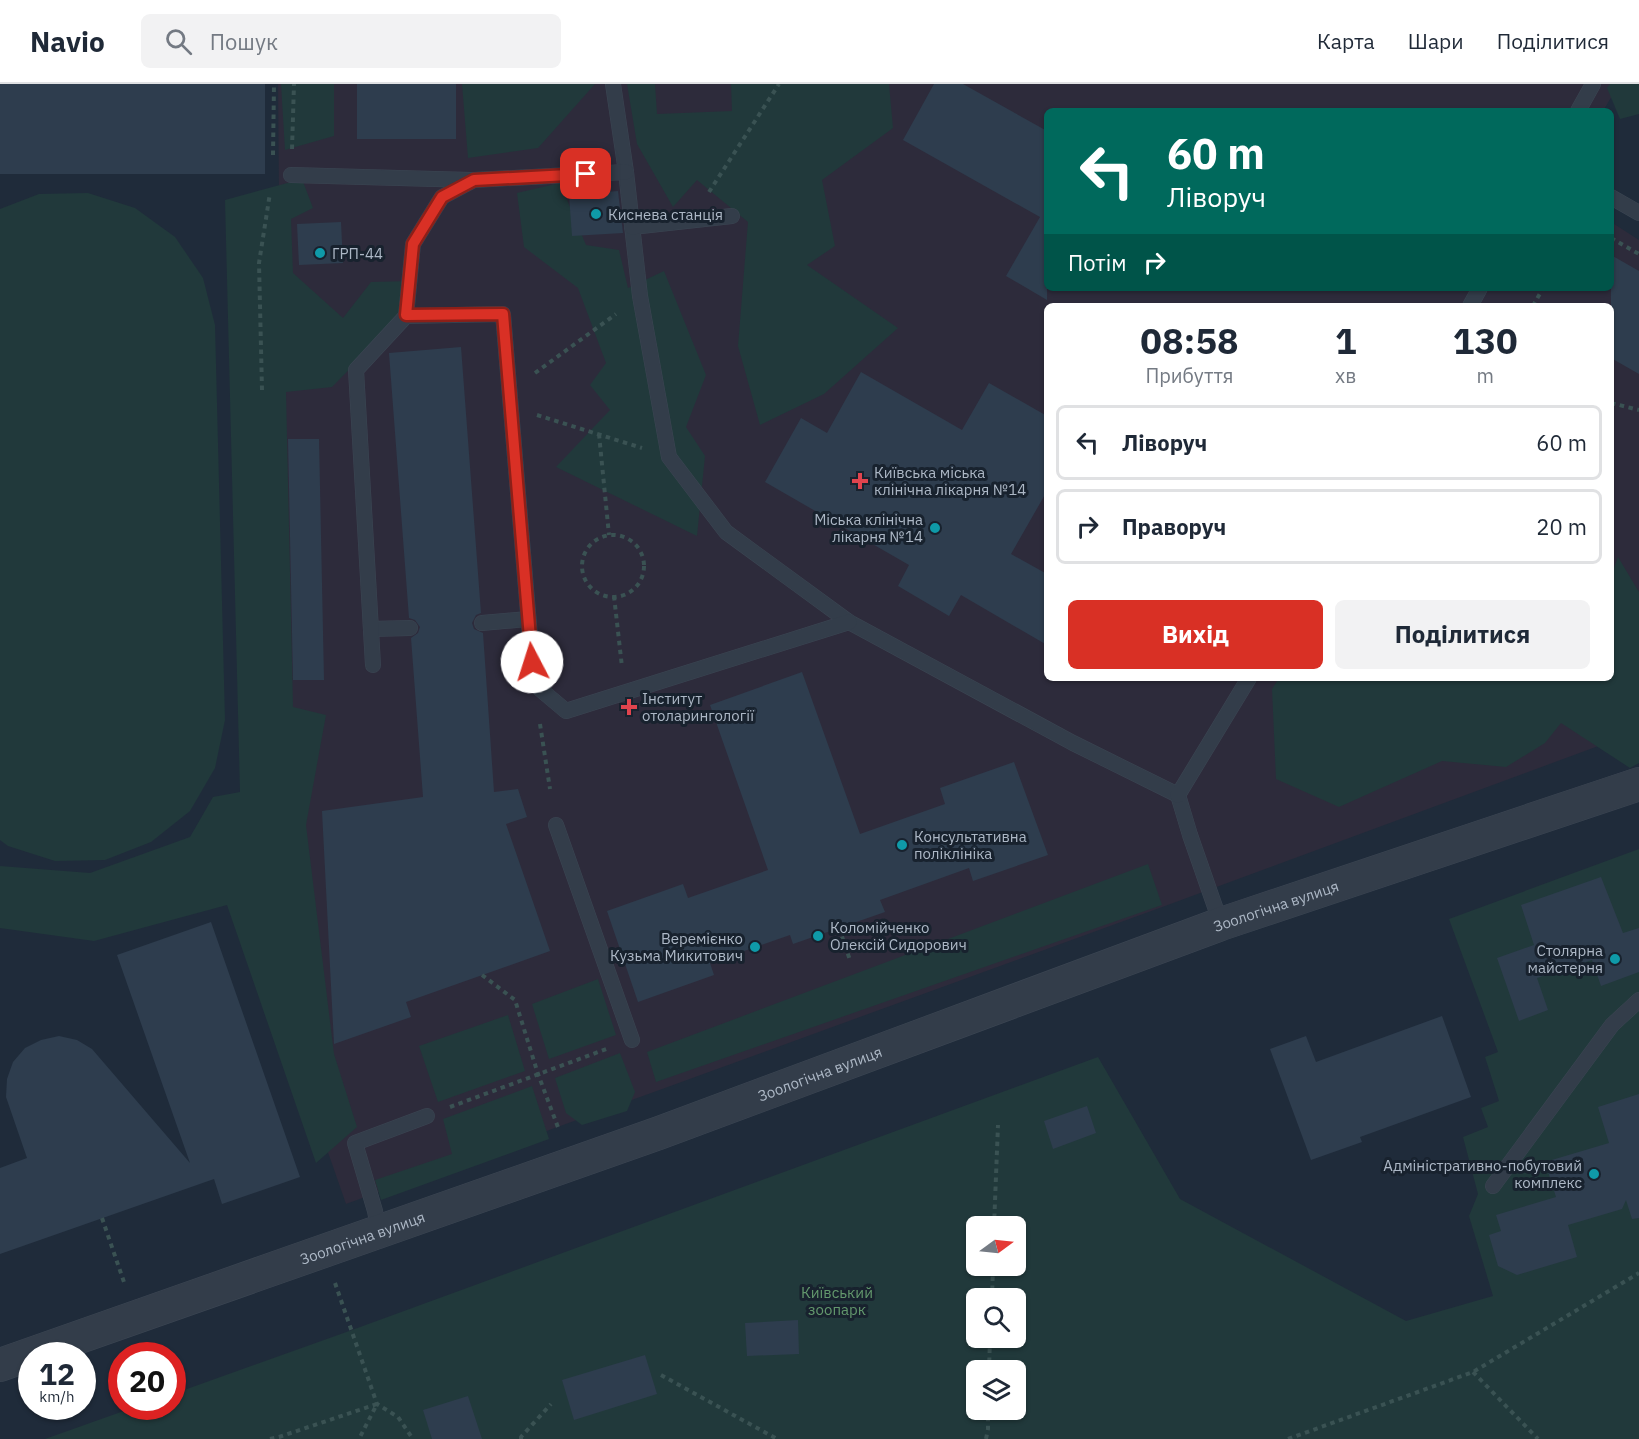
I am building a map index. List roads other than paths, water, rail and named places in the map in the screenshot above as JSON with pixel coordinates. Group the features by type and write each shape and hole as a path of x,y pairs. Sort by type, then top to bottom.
{"street":[{"name":"Зоологічна вулиця","path":"0,1365 659,1133 1221,924 1639,784"}],"lane":[{"path":"613,84 640,296 669,457 726,532 849,622 1073,743 1179,795"},
{"path":"1580,108 1593,84"},
{"path":"291,175 474,180 626,172"},
{"path":"373,665 356,370 406,315 413,244 442,197 474,180"},
{"path":"1614,199 1639,213"},
{"path":"632,227 732,216"},
{"path":"406,315 503,314 534,684 566,711 849,622"},
{"path":"482,623 528,619"},
{"path":"371,629 410,628"},
{"path":"1221,924 1190,835 1179,795 1247,681"},
{"path":"556,825 632,1040"},
{"path":"1493,1186 1612,1025 1639,1000"},
{"path":"379,1232 355,1143 427,1116"}],"place":[{"name":"Киснева станція","path":"596,214"},
{"name":"ГРП-44","path":"320,253"},
{"name":"Київська міська клінічна лікарня №14","path":"860,481"},
{"name":"Міська клінічна лікарня №14","path":"935,528"},
{"name":"Інститут отоларингології","path":"629,707"},
{"name":"Консультативна поліклініка","path":"902,845"},
{"name":"Коломійченко Олексій Сидорович","path":"818,936"},
{"name":"Веремієнко Кузьма Микитович","path":"755,947"},
{"name":"Столярна майстерня","path":"1615,959"},
{"name":"Адміністративно-побутовий комплекс","path":"1594,1174"}],"park label":[{"name":"Київський зоопарк","path":"837,1300"}]}
